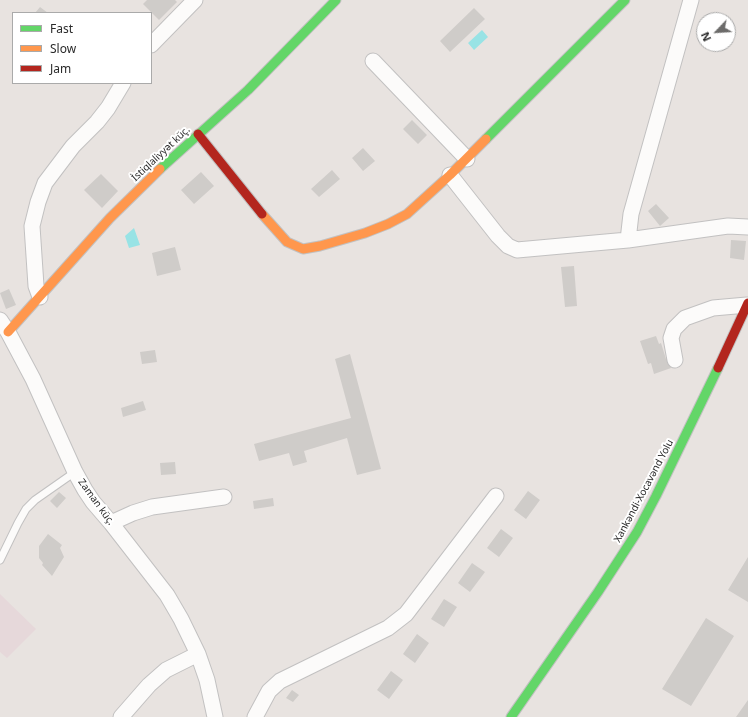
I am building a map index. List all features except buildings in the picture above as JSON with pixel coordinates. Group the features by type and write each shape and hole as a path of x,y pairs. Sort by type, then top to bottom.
{"street":[{"path":"152,44 195,0"},
{"name":"İstiqlaliyyət küç.","path":"4,326 40,297 110,218 150,178 248,90 336,0"},
{"path":"198,134 287,242 303,249 320,246 365,233 388,224 407,214 467,159 624,0"},
{"path":"628,240 631,214 691,0"},
{"path":"373,60 467,159"},
{"path":"40,297 36,286 32,226 38,202 45,183 73,146 97,122 108,108 122,84"},
{"path":"450,175 498,236 508,246 517,250 628,240 728,226 748,226"},
{"path":"675,360 671,338 674,329 685,318 713,308 748,304"},
{"name":"Xankəndi-Xocavənd Yolu","path":"511,717 598,592 637,532 656,496 748,304"},
{"name":"Zaman küç.","path":"4,326 33,379 75,472 93,502 167,595 181,619 198,654 207,680 215,717"},
{"path":"255,717 270,691 280,681 388,628 406,614 496,496"},
{"path":"111,523 133,513 152,507 224,497"},
{"path":"121,717 149,685 166,670 198,654"}],"lane":[{"path":"0,560 26,509 35,500 75,472"}],"shaded area":[{"path":"0,594 36,629 7,658 0,652"}],"water":[{"path":"482,30 488,37 474,50 468,43"},
{"path":"134,228 140,245 129,248 125,236"}],"traffic: fast":[{"path":"160,169 248,90 336,0"},
{"path":"486,139 625,0"},
{"path":"511,717 598,592 637,532 718,368"}],"traffic: slow":[{"path":"262,214 287,242 303,249 320,246 365,233 388,224 407,214 450,175 486,139"},
{"path":"8,332 110,218 160,169"}],"traffic: jam":[{"path":"198,134 262,214"},
{"path":"718,368 748,303"}]}
